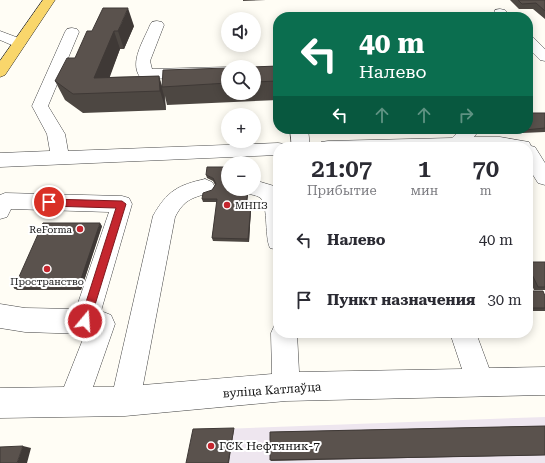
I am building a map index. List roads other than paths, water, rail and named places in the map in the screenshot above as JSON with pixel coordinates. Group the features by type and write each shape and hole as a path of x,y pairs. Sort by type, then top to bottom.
{"main road":[{"path":"0,72 50,0"}],"street":[{"path":"157,25 143,61 145,74 221,72"},
{"path":"60,158 56,134 40,106 72,32"},
{"path":"0,35 19,43"},
{"path":"533,45 545,57"},
{"path":"459,142 466,134"},
{"path":"0,160 273,149"},
{"path":"533,160 545,178"},
{"path":"125,401 164,216 174,199 189,190 205,187"},
{"path":"261,190 266,191 273,200"},
{"path":"0,211 5,201 122,204 85,321"},
{"path":"0,316 12,319 85,321 102,324 74,402"},
{"path":"284,338 286,387"},
{"path":"465,338 481,383"},
{"name":"вуліца Катлаўца","path":"0,403 125,401 286,387 545,381"}],"place":[{"name":"МНПЗ","path":"227,205"},
{"name":"ReForma","path":"80,229"},
{"name":"Пространство","path":"47,269"},
{"name":"ГСК Нефтяник-7","path":"211,446"}]}
